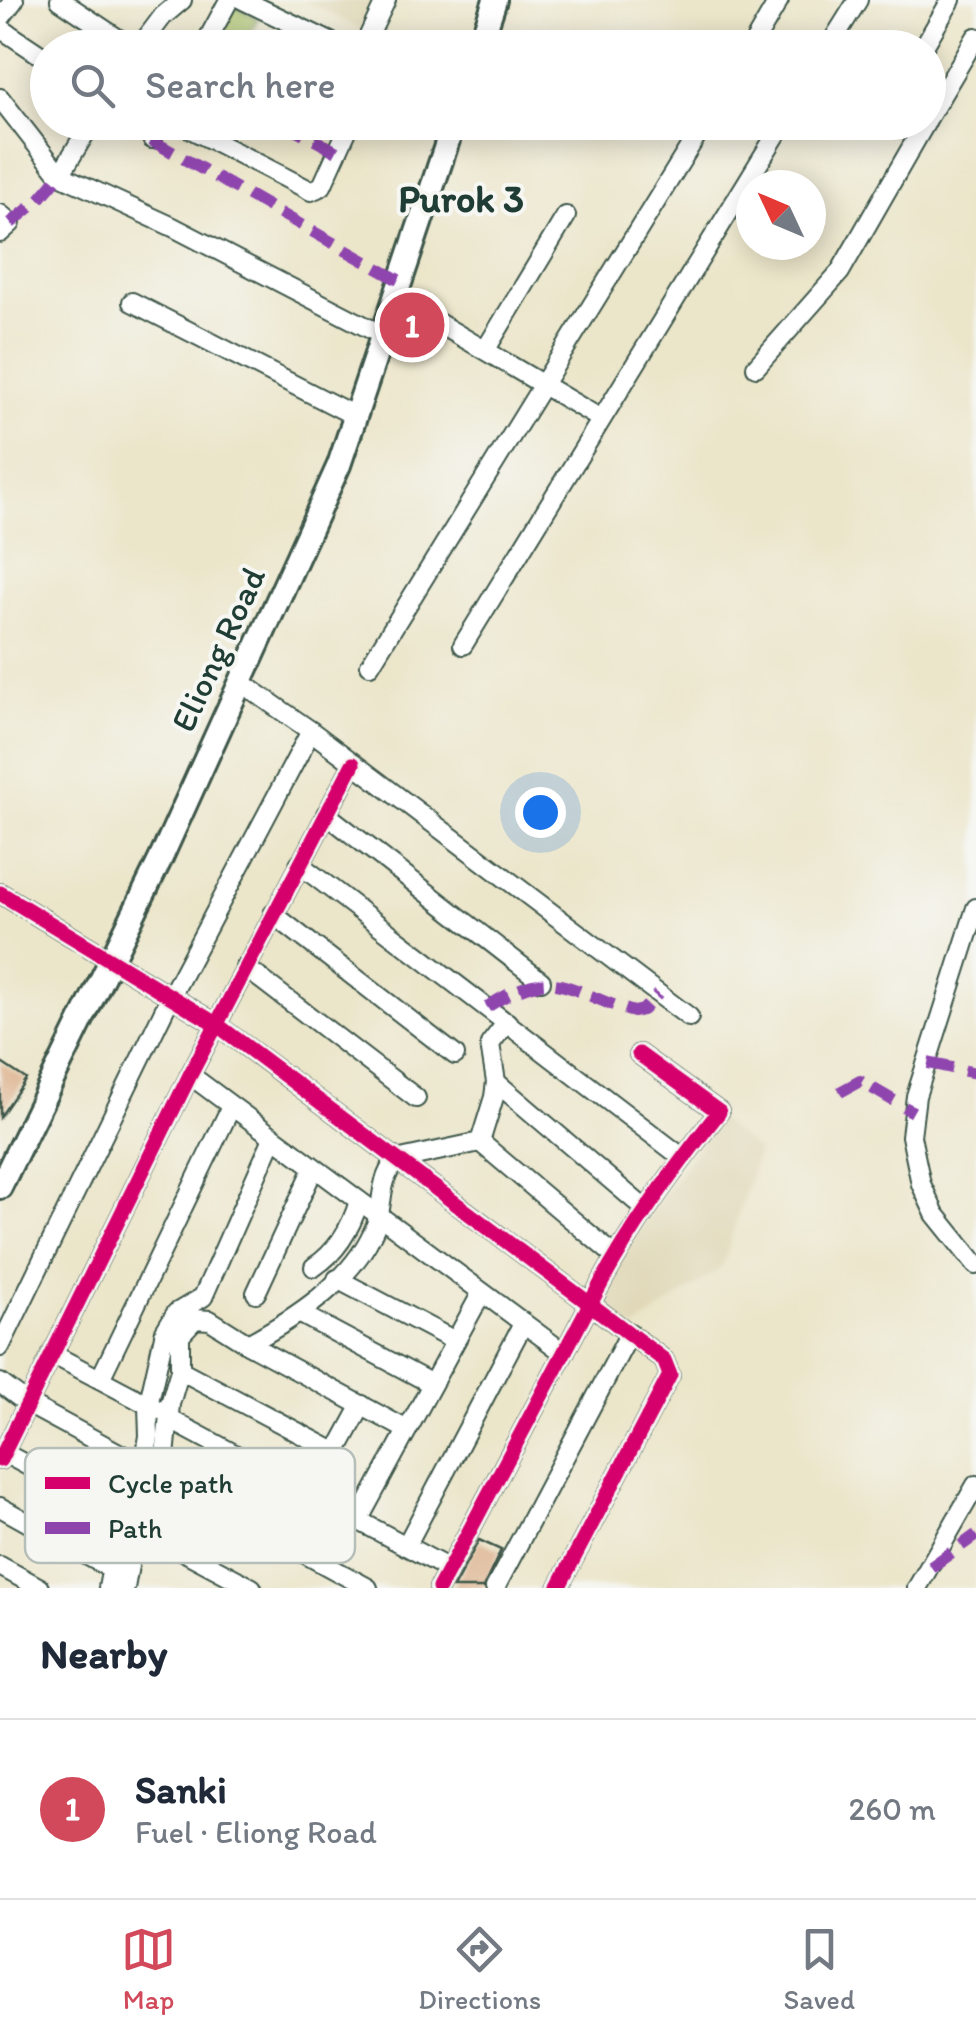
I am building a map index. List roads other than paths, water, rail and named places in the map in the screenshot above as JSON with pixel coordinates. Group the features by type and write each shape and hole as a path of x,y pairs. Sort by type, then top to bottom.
{"main road":[{"path":"485,30 495,0"},
{"name":"Eliong Road","path":"0,1186 111,960 311,530 357,417 448,140"}],"street":[{"path":"0,19 14,0"},
{"path":"212,30 229,0"},
{"path":"243,0 306,30"},
{"path":"372,30 386,0"},
{"path":"761,30 779,0"},
{"path":"839,30 858,0"},
{"path":"934,30 951,0"},
{"path":"64,1 108,30"},
{"path":"150,30 170,3"},
{"path":"0,28 30,48"},
{"path":"946,86 976,37"},
{"path":"0,98 30,136"},
{"path":"33,140 60,175 173,227 384,336"},
{"path":"60,175 81,140"},
{"path":"211,140 315,191 322,186 343,140"},
{"path":"370,665 695,140"},
{"path":"463,645 773,140"},
{"path":"756,367 840,272 914,140"},
{"path":"0,214 11,223 0,233"},
{"path":"486,349 566,216"},
{"path":"396,298 601,419"},
{"path":"132,302 357,417"},
{"path":"242,683 688,1017"},
{"path":"0,1347 171,996 311,732"},
{"path":"25,1468 2,1456 216,1024 352,764"},
{"path":"326,814 542,981"},
{"path":"300,864 683,1158"},
{"path":"0,894 216,1024 664,1360 670,1375 558,1588"},
{"path":"976,908 916,1096 911,1136 921,1184 935,1214 976,1265"},
{"path":"273,914 455,1056"},
{"path":"245,967 416,1098"},
{"path":"480,1142 496,1082 490,1044 507,1022"},
{"path":"439,1588 614,1256 644,1208 719,1112 640,1054"},
{"path":"190,1076 564,1353"},
{"path":"496,1082 644,1208"},
{"path":"100,1379 230,1107"},
{"path":"164,1448 168,1441 162,1412 164,1331 176,1314 203,1298 272,1138"},
{"path":"248,1344 299,1313 337,1280 364,1248 378,1216 382,1184 396,1160 480,1142"},
{"path":"480,1142 614,1256"},
{"path":"256,1293 314,1168"},
{"path":"314,1267 334,1251 348,1230 359,1201"},
{"path":"337,1280 455,1342"},
{"path":"358,1521 480,1294"},
{"path":"299,1313 432,1384"},
{"path":"162,1412 180,1370 180,1335 196,1319 210,1320 407,1430"},
{"path":"406,1546 523,1324"},
{"path":"495,1588 630,1333"},
{"path":"52,1354 225,1448"},
{"path":"180,1370 328,1448"},
{"path":"0,1383 28,1404 111,1448"},
{"path":"340,1448 362,1405"},
{"path":"917,1588 976,1485"},
{"path":"0,1507 25,1522"},
{"path":"355,1520 449,1569"},
{"path":"95,1563 144,1588"},
{"path":"206,1563 252,1588"},
{"path":"322,1563 368,1588"},
{"path":"0,1566 40,1588"},
{"path":"108,1588 121,1578"}],"place":[{"name":"Sanki","path":"412,325"}],"district":[{"name":"Purok 3","path":"461,199"}]}
